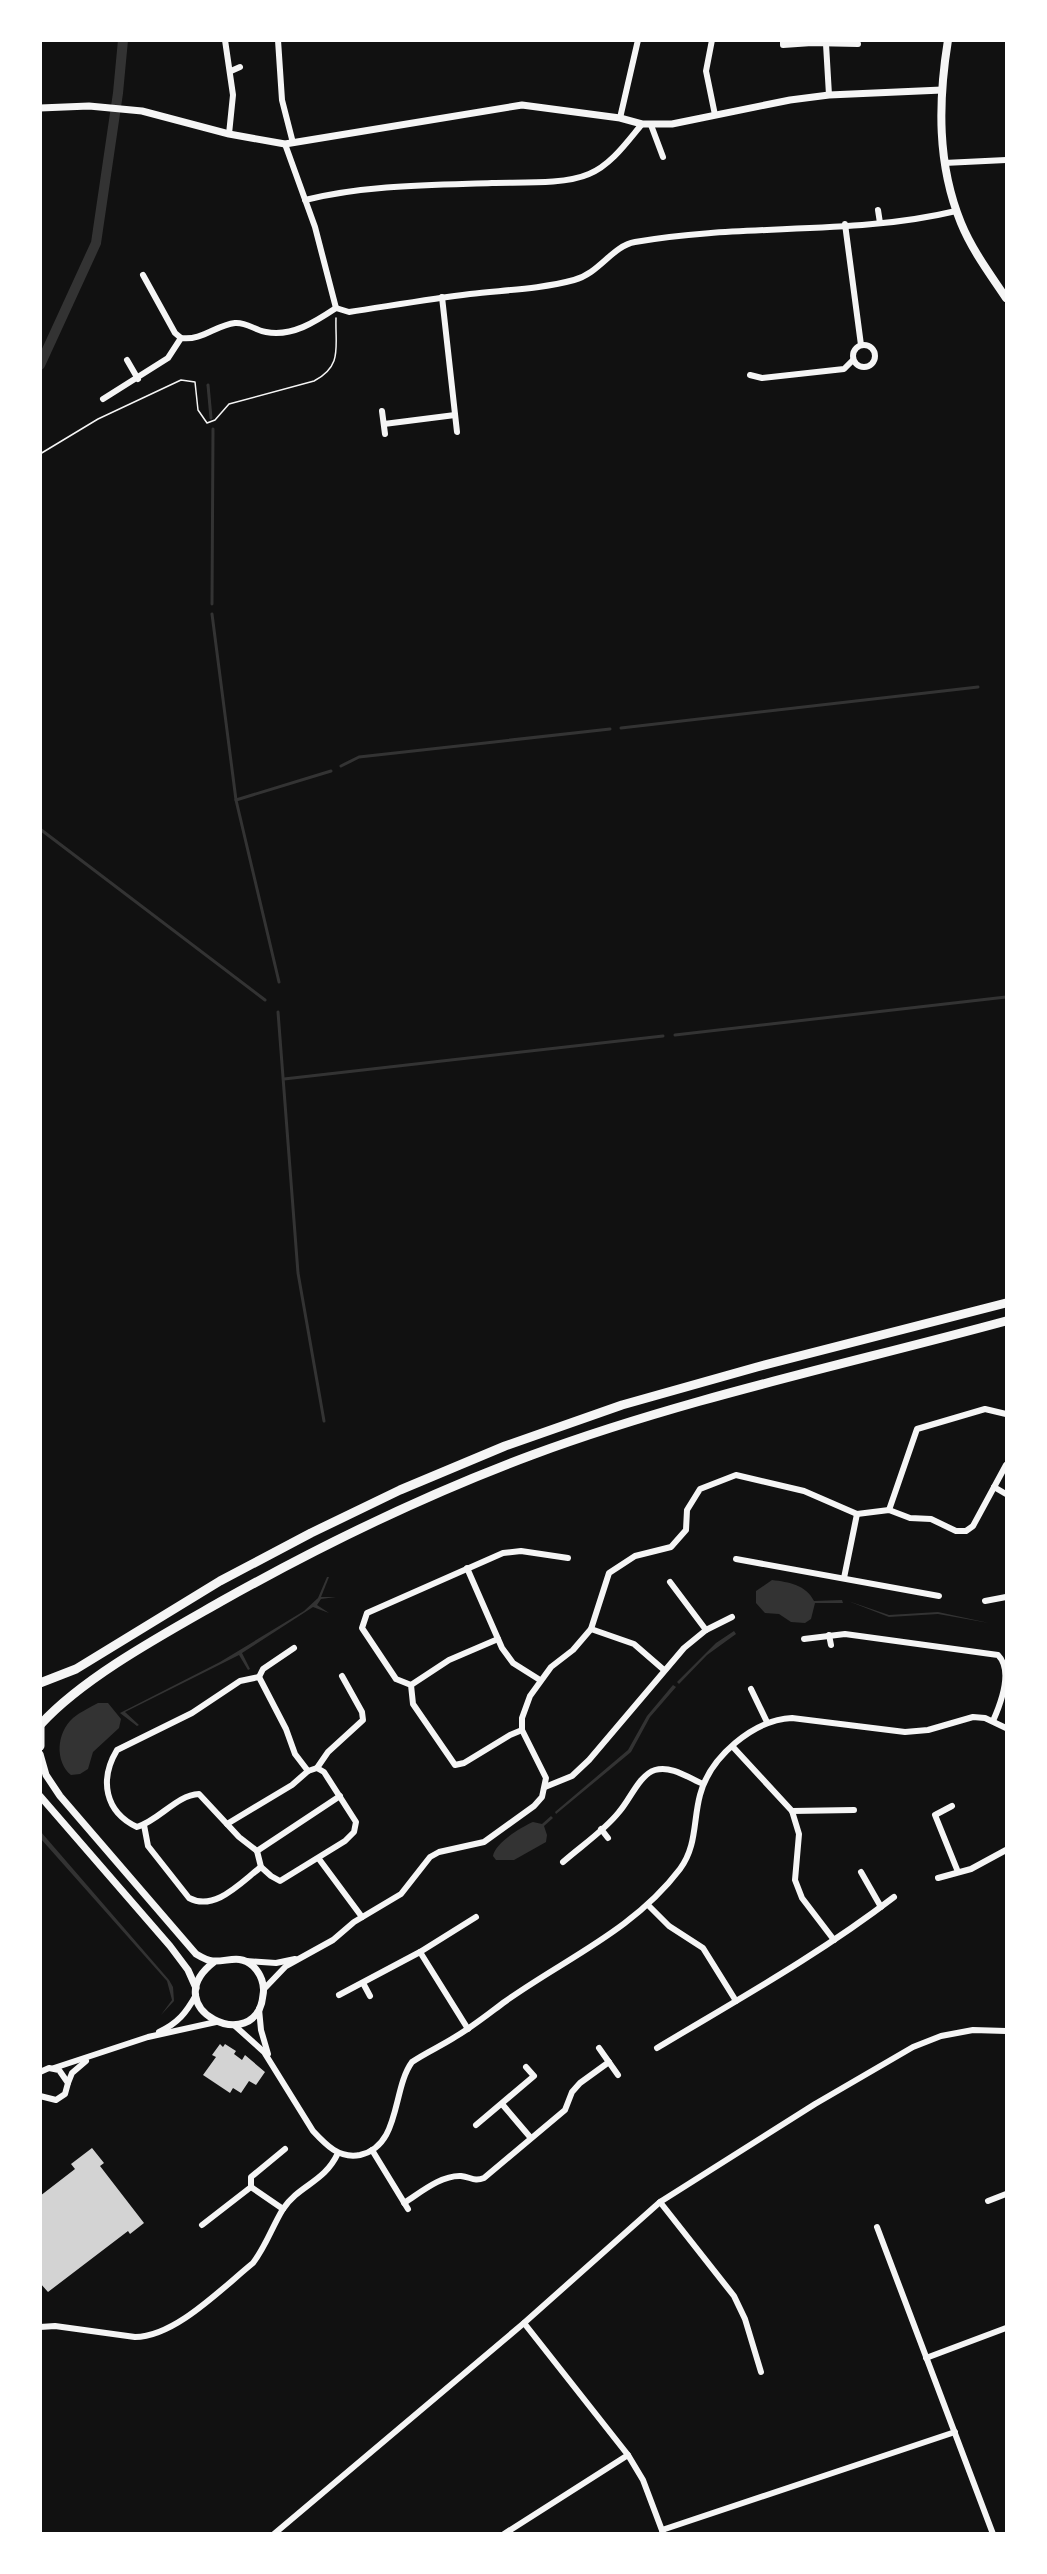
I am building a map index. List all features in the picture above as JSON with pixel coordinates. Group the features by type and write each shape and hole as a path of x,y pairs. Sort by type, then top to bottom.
{"main road":[{"path":"948,40 942,90 944,163 956,211 975,251 1006,298"},
{"path":"40,1683 76,1669 220,1581 311,1533 400,1490 505,1446 633,1402 757,1367 1006,1303"},
{"path":"40,1746 41,1723 68,1698 185,1622 265,1577 459,1483 534,1454 668,1412 1006,1321"}],"street":[{"path":"225,40 233,95 229,134"},
{"path":"278,40 282,100 289,143 304,200 322,251 336,308"},
{"path":"620,118 638,40"},
{"path":"712,40 706,71 715,115"},
{"path":"783,40 783,45 858,44"},
{"path":"826,44 829,95"},
{"path":"231,71 240,67"},
{"path":"40,108 100,106 142,111 229,134 289,143 522,105 620,118 651,125 672,124 829,95 942,90"},
{"path":"304,200 415,186 524,182 576,177 601,167 616,155 642,124"},
{"path":"651,125 663,156"},
{"path":"944,163 1006,160"},
{"path":"878,210 880,223"},
{"path":"143,275 175,333 181,338 204,336 232,323 246,323 263,332 279,334 298,329 336,308 349,312 442,297 562,283 584,277 602,266 612,254 631,242 706,234 915,221 956,211"},
{"path":"845,224 861,345"},
{"path":"442,297 457,432"},
{"path":"104,399 138,380 168,358 181,338"},
{"path":"861,345 868,345 874,350 874,361 865,367 857,366 853,360 854,349 861,345"},
{"path":"127,360 138,380"},
{"path":"750,375 762,378 844,369 853,360"},
{"path":"382,411 385,434"},
{"path":"384,424 454,415"},
{"path":"889,1510 917,1429 985,1409 1006,1414"},
{"path":"272,2063 263,2040 259,2009 264,1989 279,1972 333,1940 362,1917 401,1894 430,1857 439,1852 484,1842 534,1806 542,1797 545,1787 543,1770 522,1730 525,1709 540,1680 591,1629 609,1573 634,1556 671,1546 686,1530 687,1510 700,1489 736,1475 804,1491 857,1514 889,1510 910,1518 931,1519 956,1531 966,1531 973,1526 1006,1465"},
{"path":"994,1487 1006,1494"},
{"path":"844,1578 857,1514"},
{"path":"411,1685 396,1679 362,1628 362,1620 367,1613 503,1553 521,1551 568,1558"},
{"path":"736,1559 939,1596"},
{"path":"467,1568 498,1639 513,1663 540,1680"},
{"path":"670,1582 706,1630"},
{"path":"985,1601 1006,1597"},
{"path":"545,1787 566,1779 590,1760 684,1648 706,1630 732,1617"},
{"path":"591,1629 634,1644 664,1671"},
{"path":"804,1639 829,1635 868,1636 998,1655 1003,1665 1005,1690 993,1720"},
{"path":"829,1635 831,1645"},
{"path":"411,1685 449,1660 498,1639"},
{"path":"294,1648 263,1669 258,1677 240,1681 192,1713 117,1750 105,1790 108,1799 130,1824 137,1827 151,1823 188,1794 199,1794 257,1851 261,1866 280,1881 319,1859 354,1832 356,1822 324,1772 317,1767"},
{"path":"227,1824 292,1785 308,1771 317,1767 328,1752 363,1720 362,1712 342,1676"},
{"path":"258,1677 286,1729 295,1754 308,1771"},
{"path":"411,1685 413,1704 455,1765 464,1763 510,1734 522,1730"},
{"path":"751,1689 767,1722"},
{"path":"40,1796 170,1946 188,1970 206,2016 216,2022 234,2025 256,2042 272,2063 313,2131 338,2153 353,2156 372,2150 383,2141 406,2070 412,2062 468,2029 502,2004 603,1941 648,1905 672,1880 687,1858 693,1844 703,1784 712,1769 733,1747 767,1722 792,1718 905,1732 927,1730 973,1718 993,1720 1006,1728"},
{"path":"733,1747 792,1811 799,1834 795,1880 802,1898 834,1940"},
{"path":"40,1755 46,1775 60,1797 196,1954 214,1962"},
{"path":"563,1862 619,1814 646,1775 654,1770 665,1769 703,1784"},
{"path":"257,1851 340,1796"},
{"path":"952,1806 935,1815 958,1872"},
{"path":"792,1811 854,1810"},
{"path":"144,1825 148,1846 189,1898 198,1903 208,1904 219,1898 261,1866"},
{"path":"600,1829 608,1838"},
{"path":"938,1878 971,1869 1006,1850"},
{"path":"319,1859 362,1917"},
{"path":"861,1872 881,1907"},
{"path":"657,2048 834,1940 894,1897"},
{"path":"648,1905 669,1926 703,1948 736,2001"},
{"path":"339,1995 420,1952 476,1917"},
{"path":"458,1929 463,1936"},
{"path":"420,1952 468,2029"},
{"path":"40,2072 94,2056 174,2025 184,2015 196,1991 199,1977 214,1962 225,1958 276,1963 301,1957"},
{"path":"246,1961 258,1973 264,1989"},
{"path":"363,1983 370,1996"},
{"path":"234,2025 251,2018 259,2009"},
{"path":"148,2037 216,2022"},
{"path":"274,2534 524,2323 660,2202 815,2104 913,2047 940,2036 973,2030 1006,2031"},
{"path":"599,2048 618,2075"},
{"path":"40,2104 65,2094 68,2083 80,2064 94,2056"},
{"path":"372,2150 406,2206 445,2179 461,2176 475,2181 484,2178 530,2137 565,2110 572,2092 580,2083 609,2062"},
{"path":"476,2125 534,2076 526,2067"},
{"path":"54,2068 64,2073 68,2083"},
{"path":"40,2096 50,2100"},
{"path":"502,2104 530,2137"},
{"path":"202,2225 250,2187 251,2177 285,2149"},
{"path":"40,2327 55,2326 135,2337 148,2337 161,2332 253,2263 263,2251 283,2209 300,2192 329,2171 338,2153"},
{"path":"250,2187 283,2209"},
{"path":"988,2201 1006,2194"},
{"path":"660,2202 734,2296 745,2319 761,2372"},
{"path":"877,2227 993,2534"},
{"path":"524,2323 628,2455 643,2480 663,2532 956,2432"},
{"path":"926,2358 1006,2328"},
{"path":"504,2534 628,2455"}],"path":[{"path":"40,454 98,419 175,382 187,379 195,382 198,410 207,423 215,420 229,404 326,375 335,362 336,308"}],"shaded area":[{"path":"329,1577 321,1597 336,1597 321,1599 317,1605 329,1613 313,1607 242,1653 250,1669 248,1670 239,1655 125,1712 139,1725 137,1726 120,1713 220,1662 304,1611 318,1598"},
{"path":"772,1580 791,1583 802,1588 814,1601 842,1600 843,1603 815,1603 811,1619 805,1623 791,1622 779,1614 765,1613 756,1603 756,1591"},
{"path":"848,1601 889,1615 938,1612 989,1623 938,1614 889,1617"},
{"path":"734,1631 736,1634 707,1655 679,1684 677,1682 716,1643"},
{"path":"673,1685 676,1687 650,1717 631,1752 556,1814 555,1812 628,1750 647,1716"},
{"path":"98,1703 108,1703 121,1719 119,1728 93,1752 88,1769 80,1774 71,1775 62,1763 60,1755 63,1731 73,1718"},
{"path":"551,1816 553,1818 544,1826 547,1835 546,1842 514,1860 496,1860 493,1856 498,1846 516,1832 533,1822 542,1824"},
{"path":"41,1832 169,1980 173,1987 174,2001 161,2015 172,2000 167,1981 41,1839"}],"building":[{"path":"220,2044 223,2047 225,2044 236,2051 234,2054 242,2060 245,2055 265,2072 256,2085 249,2081 241,2093 233,2088 230,2093 203,2075 216,2057 212,2055"},
{"path":"92,2148 104,2163 100,2166 144,2223 130,2234 128,2231 48,2292 40,2283 40,2196 75,2169 71,2164"}],"waterway":[{"path":"40,365 96,243 118,93 123,40"},
{"path":"208,385 211,418"},
{"path":"212,604 213,429"},
{"path":"212,614 236,800"},
{"path":"621,728 978,687"},
{"path":"341,766 359,757 610,729"},
{"path":"279,982 236,800 331,771"},
{"path":"40,829 265,1000"},
{"path":"675,1035 1006,997"},
{"path":"278,1012 298,1273 324,1421"},
{"path":"284,1079 663,1036"}]}
